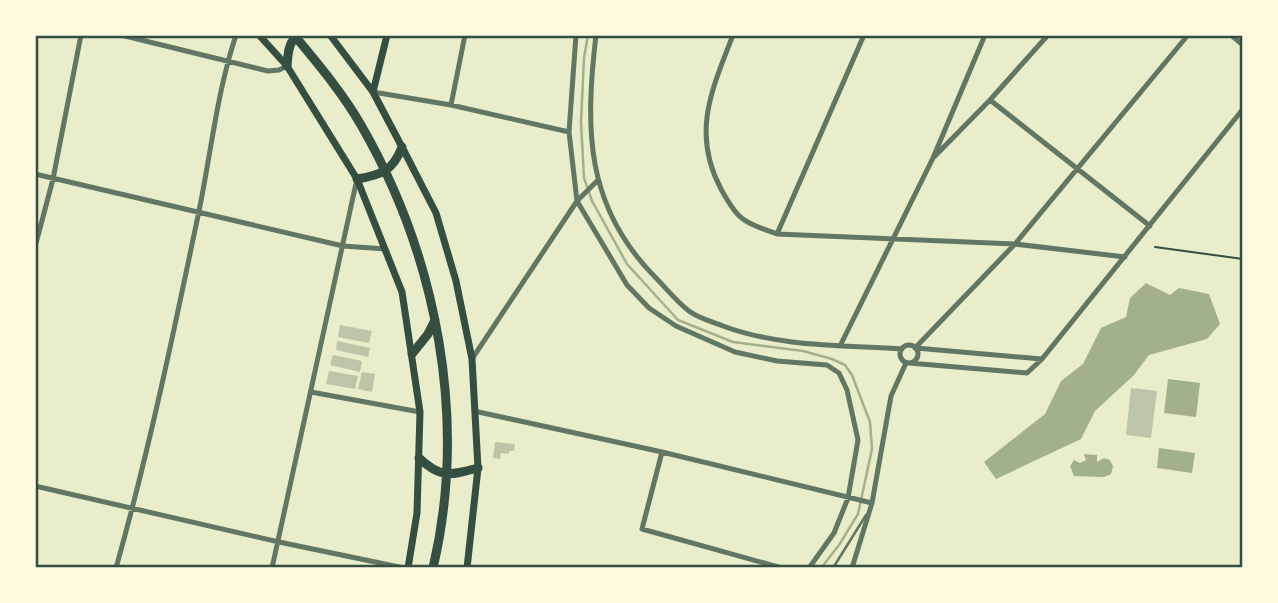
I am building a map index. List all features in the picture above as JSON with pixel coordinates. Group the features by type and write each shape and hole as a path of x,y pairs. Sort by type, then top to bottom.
{"highway":[{"path":"287,66 289,50 296,36 334,83 360,124 402,207 436,319 446,411 446,475 445,509 433,568"},
{"path":"357,179 385,171 397,162 402,147"},
{"path":"412,354 436,319"},
{"path":"419,458 430,468 446,475 478,468"}],"main road":[{"path":"259,35 287,66 357,179 402,292 420,412 417,513 406,568"},
{"path":"330,35 373,92 436,213 456,281 472,359 478,468 467,568"},
{"path":"373,92 387,35"}],"street":[{"path":"35,247 53,179 81,35"},
{"path":"121,35 268,71 287,66"},
{"path":"116,568 133,509 198,212 228,60 236,35"},
{"path":"451,105 465,35"},
{"path":"576,35 573,44 569,132 577,201 626,285 649,308 676,326 735,352 777,361 827,365 839,373 847,390 858,440 848,498 835,533 809,568"},
{"path":"596,35 591,121 597,181 612,219 638,260 690,313 726,327 764,337 902,349 910,345 915,348 1042,359"},
{"path":"733,35 714,82 705,118 705,146 712,173 743,219 777,234 1015,244 1125,257"},
{"path":"777,234 864,35"},
{"path":"841,344 933,158 985,35"},
{"path":"933,158 1048,35"},
{"path":"915,348 1015,244 1188,35"},
{"path":"1231,35 1243,45"},
{"path":"373,92 451,105 569,132"},
{"path":"990,100 1150,226"},
{"path":"902,349 900,357 908,363 1027,373 1042,359 1243,109"},
{"path":"35,174 343,246 386,249"},
{"path":"272,568 357,179"},
{"path":"472,359 577,201 597,181"},
{"path":"908,363 915,362 918,356 915,348"},
{"path":"852,568 872,503 891,396 908,363"},
{"path":"311,392 420,412"},
{"path":"474,411 662,452 872,503"},
{"path":"662,452 642,529 782,568"},
{"path":"35,486 406,568"}],"lane":[{"path":"833,568 872,503"}],"path":[{"path":"1155,247 1243,259"}],"shaded area":[{"path":"1146,283 1170,295 1179,288 1209,294 1220,324 1207,339 1149,355 1134,375 1095,411 1081,439 996,479 984,462 1045,414 1061,381 1083,364 1101,328 1126,317 1130,298"},
{"path":"1168,379 1200,383 1196,417 1164,413"},
{"path":"1159,448 1195,453 1192,473 1157,468"},
{"path":"1084,454 1097,455 1097,462 1104,458 1110,460 1113,466 1111,474 1104,477 1074,476 1070,466 1074,460 1080,463 1086,460"}],"building":[{"path":"340,325 372,331 369,343 338,337"},
{"path":"337,341 370,348 368,357 336,350"},
{"path":"333,355 362,361 360,372 330,365"},
{"path":"329,371 358,376 355,389 326,384"},
{"path":"362,372 375,374 372,392 358,389"},
{"path":"1131,388 1157,391 1151,438 1126,435"},
{"path":"495,442 515,444 514,451 509,451 509,454 501,453 500,459 493,458"}],"waterway":[{"path":"588,35 584,58 581,122 584,178 592,201 627,264 678,320 733,342 803,351 832,359 845,365 852,375 870,422 872,449 858,514 821,568"}]}
